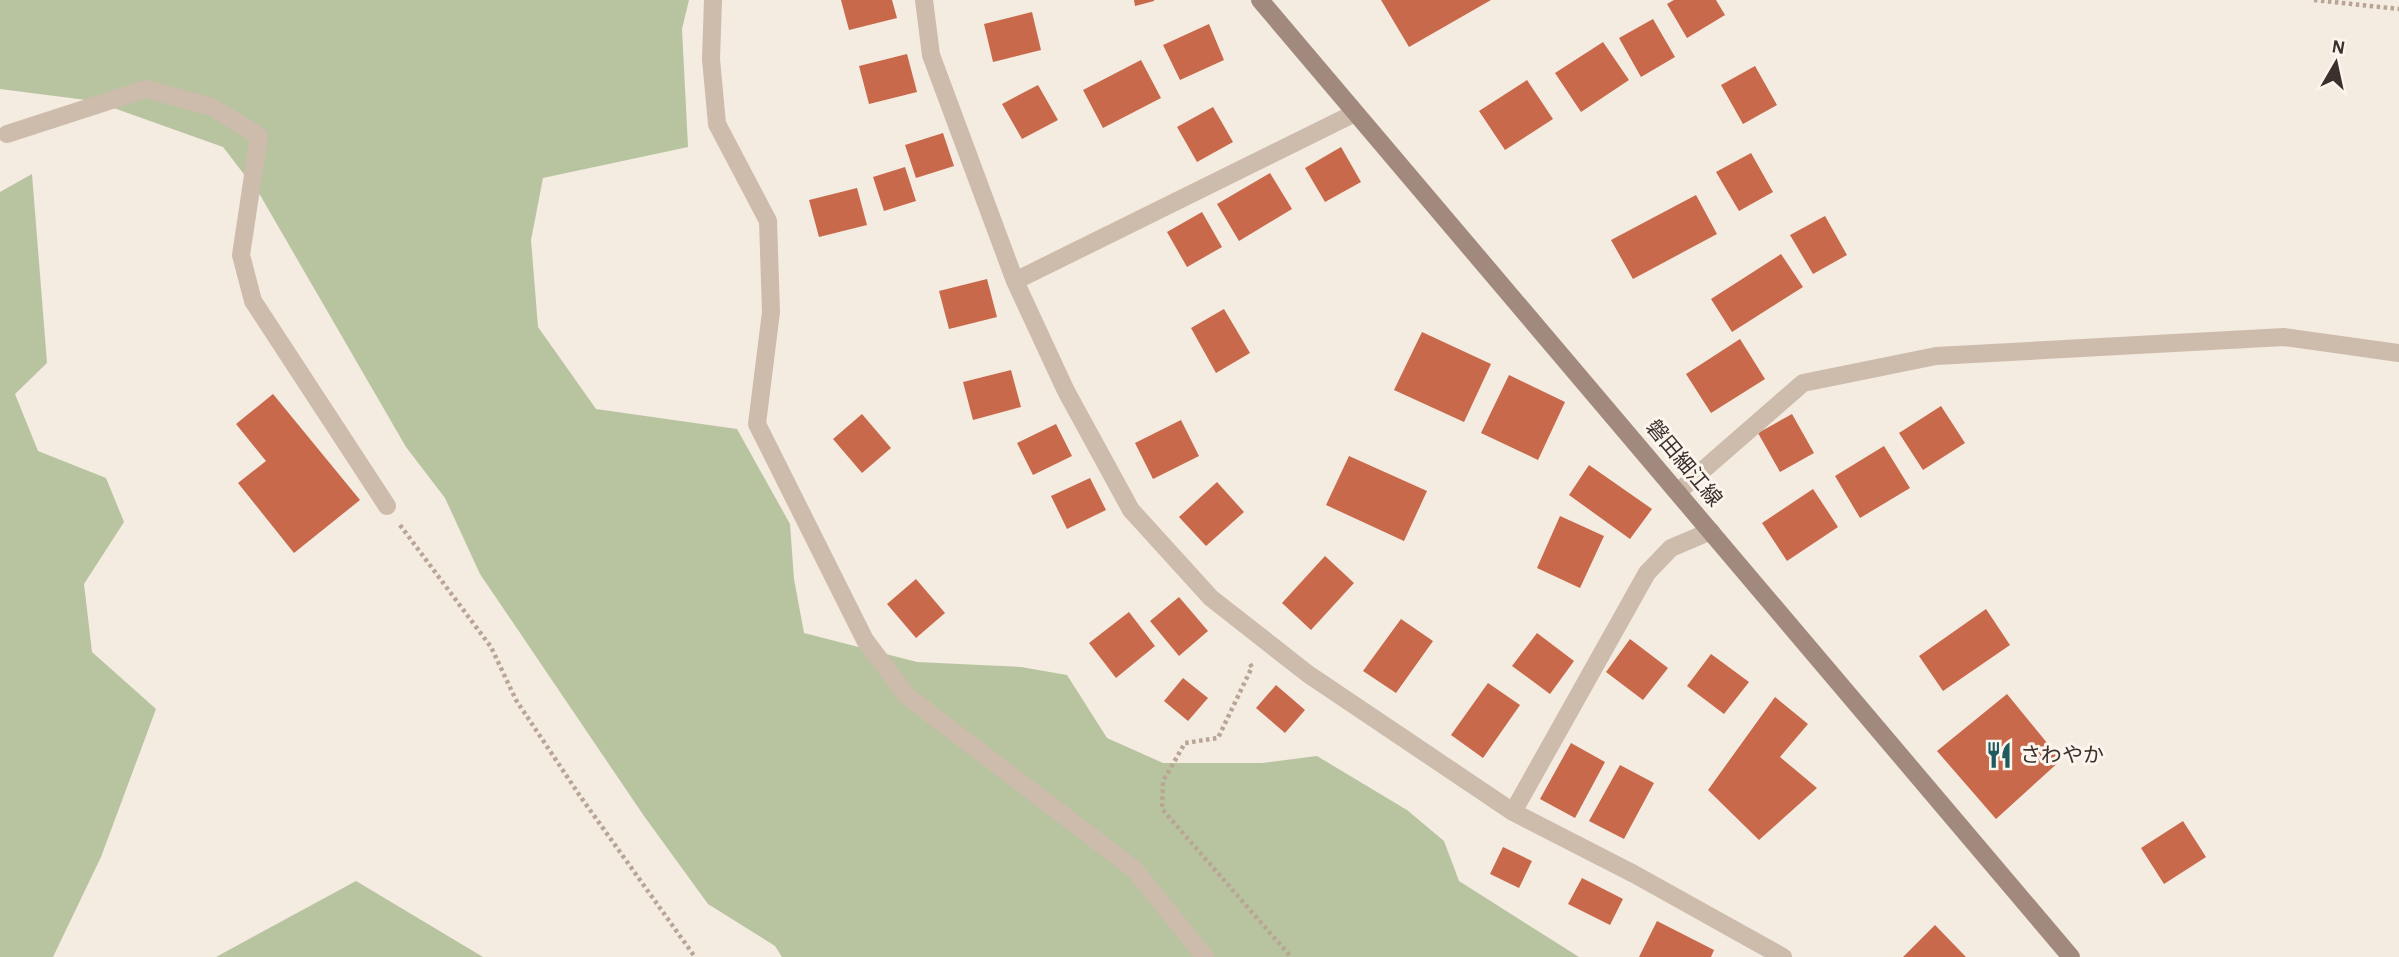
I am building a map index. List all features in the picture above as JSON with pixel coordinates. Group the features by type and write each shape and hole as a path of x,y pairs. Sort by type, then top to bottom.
{"main road":[{"name":"磐田細江線","path":"1260,0 1679,491 2071,957"}],"street":[{"path":"713,0 711,59 717,124 768,221 771,312 757,424 865,640 907,696 1134,869 1205,957"},
{"path":"924,0 931,55 1014,281 1066,391 1131,510 1211,598 1308,674 1513,811 1634,874 1783,957"},
{"path":"7,134 146,89 212,107 259,136 241,255 253,301 387,506"},
{"path":"1014,281 1355,113"},
{"path":"1679,491 1803,383 1936,356 2284,338 2399,353"},
{"path":"1513,811 1647,573 1671,548 1711,531"}],"path":[{"path":"2314,0 2399,9"},
{"path":"387,506 491,647 516,700 580,796 695,957"},
{"path":"1245,655 1252,667 1218,738 1185,743 1163,781 1162,809 1292,957"}],"green space":[{"path":"0,0 689,0 682,29 688,147 543,178 531,240 538,327 596,409 737,429 790,524 794,579 804,633 917,662 1021,667 1067,675 1107,738 1163,763 1262,763 1317,756 1407,810 1444,841 1459,881 1579,957 782,957 775,946 708,904 644,816 480,574 445,498 406,447 260,195 223,147 94,101 0,89"},
{"path":"32,174 47,363 15,394 38,451 106,478 124,522 84,584 92,652 156,709 101,857 53,957 0,957 0,192"},
{"path":"356,881 483,957 216,957"}],"building":[{"path":"841,0 892,0 897,18 849,30"},
{"path":"1134,0 1154,0 1154,1 1135,6"},
{"path":"1381,0 1491,0 1409,47"},
{"path":"1674,0 1716,0 1725,15 1687,38 1667,4"},
{"path":"1032,12 1041,50 993,62 984,24"},
{"path":"1653,19 1675,57 1641,77 1619,38"},
{"path":"1209,24 1224,60 1180,80 1163,45"},
{"path":"1603,42 1629,80 1581,112 1555,73"},
{"path":"907,54 917,92 869,104 859,66"},
{"path":"1141,60 1161,98 1103,128 1083,90"},
{"path":"1755,66 1777,105 1743,124 1721,85"},
{"path":"1527,80 1553,119 1505,150 1479,111"},
{"path":"1038,85 1058,120 1022,139 1002,104"},
{"path":"1213,107 1233,142 1197,162 1177,127"},
{"path":"943,133 954,166 916,178 905,145"},
{"path":"1341,147 1361,182 1325,202 1305,168"},
{"path":"1751,153 1773,192 1739,211 1716,172"},
{"path":"905,167 916,201 884,211 873,177"},
{"path":"1270,173 1292,209 1239,241 1217,204"},
{"path":"857,188 867,225 819,237 809,200"},
{"path":"1696,195 1717,234 1633,279 1611,240"},
{"path":"1202,212 1222,247 1187,267 1167,232"},
{"path":"1825,216 1847,255 1813,274 1790,235"},
{"path":"1781,254 1803,287 1732,332 1711,299"},
{"path":"987,279 997,317 949,329 939,291"},
{"path":"1224,309 1250,353 1216,373 1191,328"},
{"path":"1422,332 1491,364 1464,422 1394,390"},
{"path":"1740,339 1765,379 1711,413 1686,374"},
{"path":"1011,370 1021,407 973,420 963,382"},
{"path":"1509,375 1565,402 1538,460 1481,433"},
{"path":"273,394 360,500 294,553 238,483 266,461 236,424"},
{"path":"1941,406 1965,443 1923,470 1899,433"},
{"path":"862,414 891,448 862,473 833,439"},
{"path":"1792,414 1814,453 1780,472 1758,433"},
{"path":"1181,420 1199,456 1153,479 1135,443"},
{"path":"1056,424 1072,456 1033,475 1017,443"},
{"path":"1884,446 1910,488 1860,518 1835,476"},
{"path":"1349,456 1427,491 1404,541 1326,505"},
{"path":"1589,465 1652,509 1630,539 1569,495"},
{"path":"1090,478 1106,510 1067,529 1051,496"},
{"path":"1217,482 1244,512 1206,546 1179,517"},
{"path":"1813,489 1838,527 1787,561 1762,523"},
{"path":"1560,516 1604,536 1580,588 1537,568"},
{"path":"1325,556 1354,583 1311,630 1282,603"},
{"path":"916,579 945,613 916,638 887,604"},
{"path":"1179,597 1208,631 1179,656 1150,621"},
{"path":"1986,609 2010,645 1943,691 1919,656"},
{"path":"1129,612 1155,646 1116,678 1089,643"},
{"path":"1401,619 1433,641 1396,693 1363,671"},
{"path":"1537,633 1574,661 1550,694 1512,666"},
{"path":"1630,639 1668,668 1643,700 1606,672"},
{"path":"1711,654 1749,682 1724,714 1687,686"},
{"path":"1183,678 1208,698 1188,721 1164,701"},
{"path":"1488,683 1520,705 1483,758 1451,735"},
{"path":"1276,685 1305,710 1285,733 1256,708"},
{"name":"さわやか","path":"2007,694 2061,760 1996,819 1937,751"},
{"path":"1775,697 1808,724 1780,757 1817,788 1759,840 1708,790"},
{"path":"1571,743 1605,762 1575,818 1540,799"},
{"path":"1620,765 1654,783 1624,839 1589,821"},
{"path":"2183,821 2206,857 2164,884 2141,848"},
{"path":"1503,847 1532,861 1519,888 1490,874"},
{"path":"1582,878 1623,899 1610,925 1568,904"},
{"path":"1657,921 1714,950 1711,957 1639,957"},
{"path":"1935,925 1966,957 1903,957"}],"place":[{"name":"さわやか","path":"1999,755"}]}
